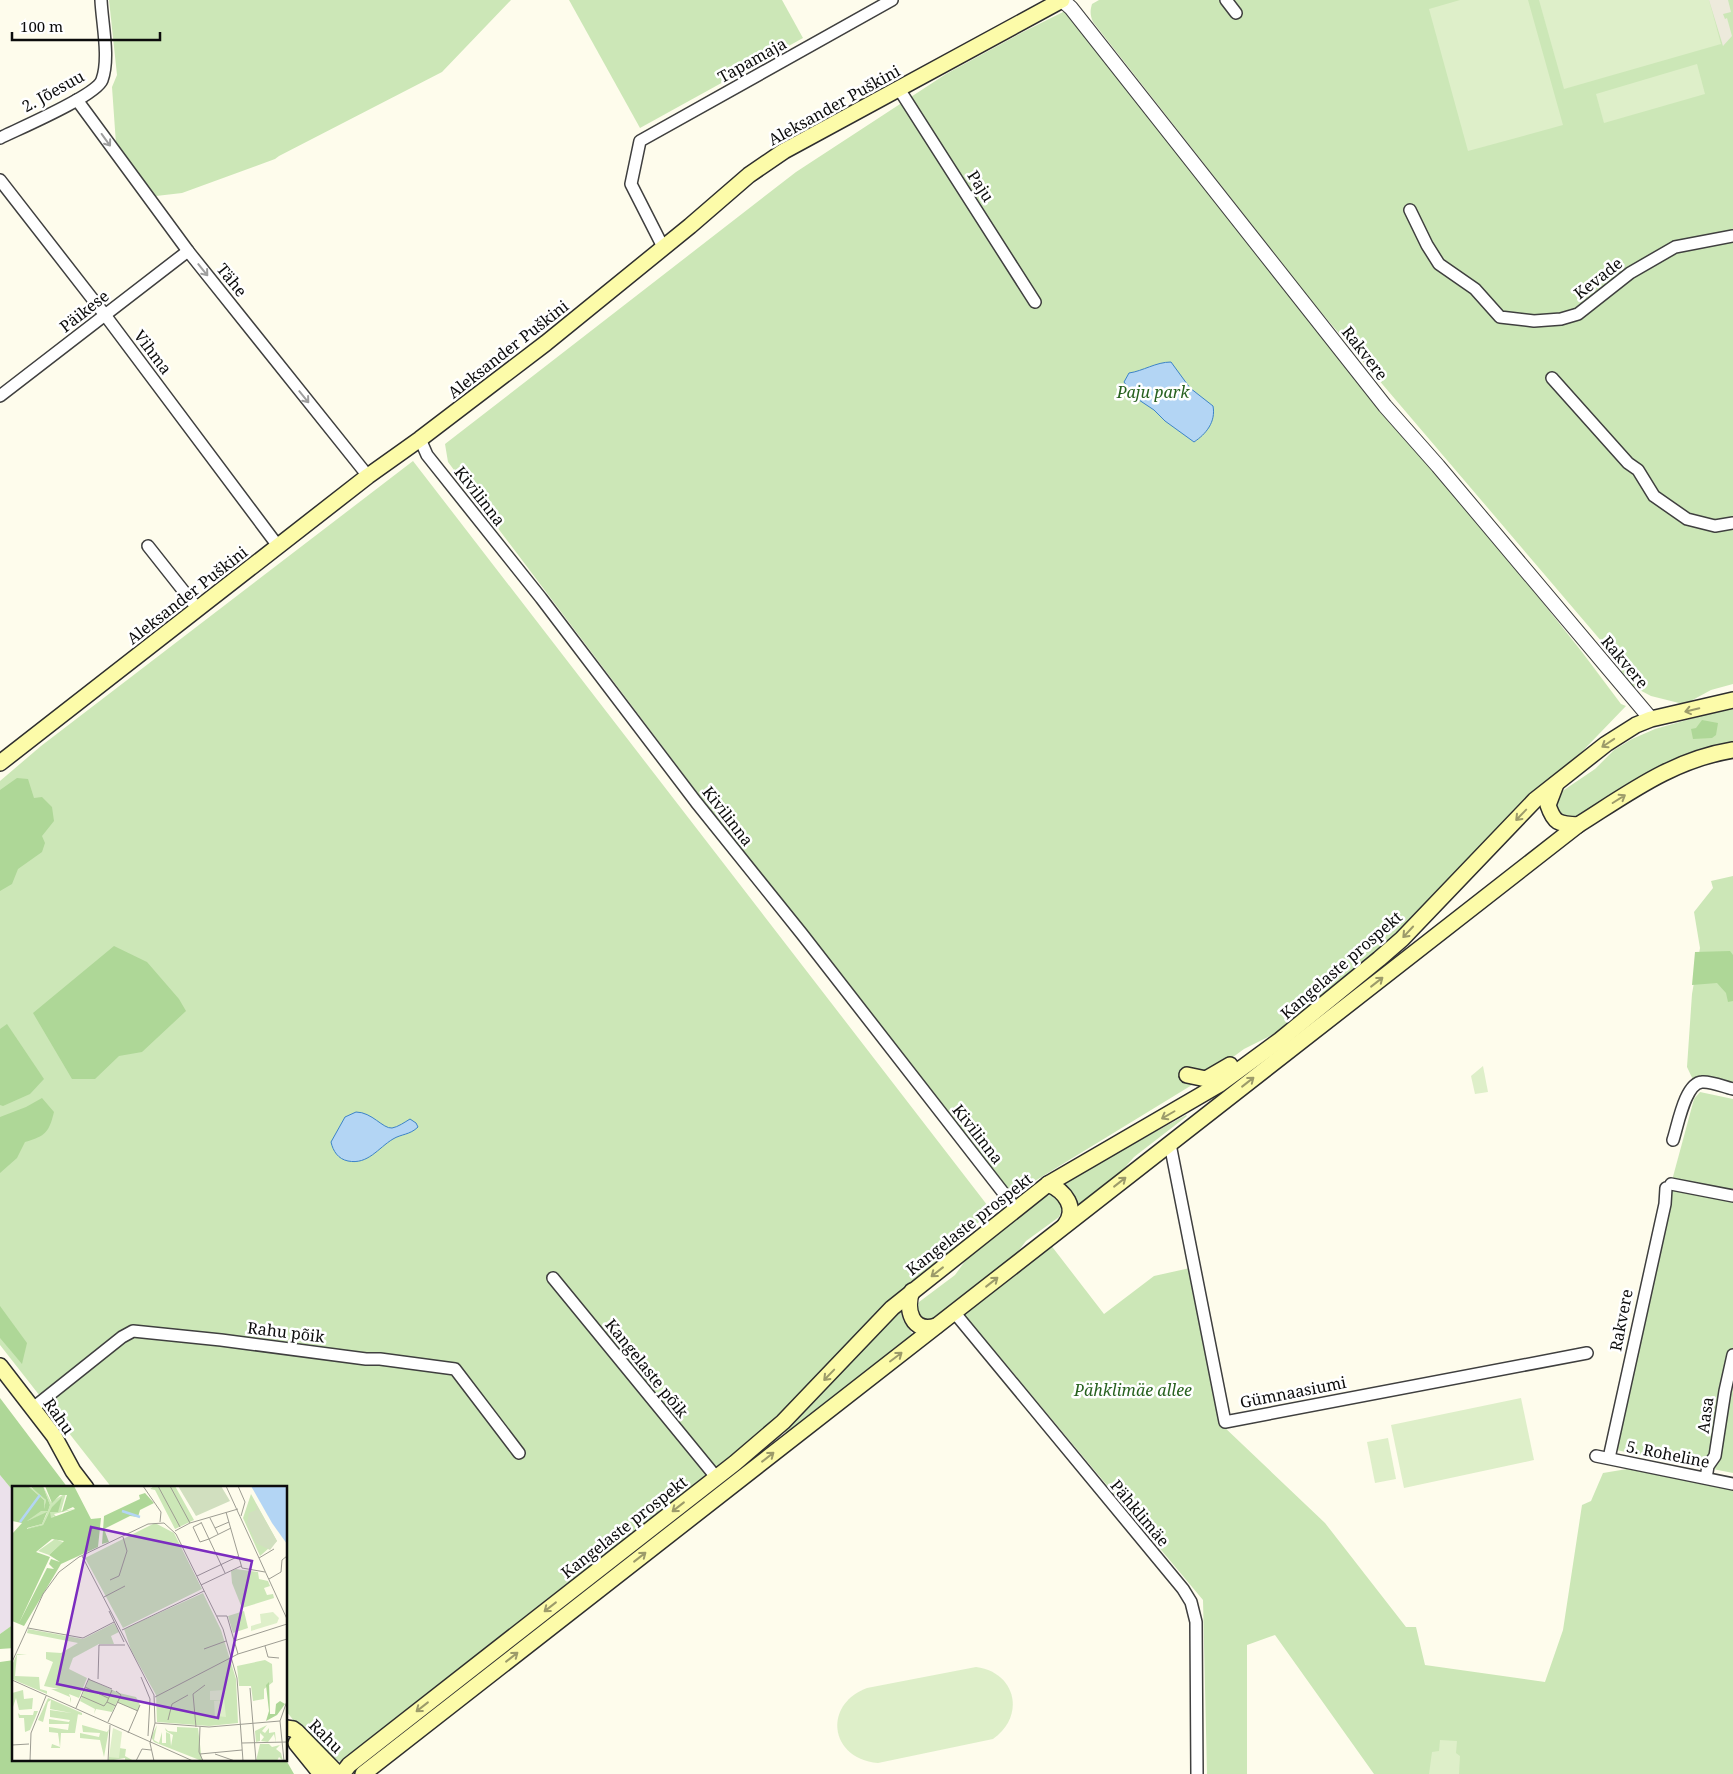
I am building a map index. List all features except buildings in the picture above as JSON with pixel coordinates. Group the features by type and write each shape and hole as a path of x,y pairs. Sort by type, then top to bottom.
{"main road":[{"name":"Aleksander Puškini","path":"0,763 368,476 546,344 749,175 784,151 1062,0"},
{"name":"Kangelaste prospekt","path":"336,1770 716,1477 783,1422 892,1308 1048,1184 1200,1097 1280,1040 1402,939 1535,800 1606,744 1636,725 1650,719 1733,700"},
{"name":"Kangelaste prospekt","path":"363,1774 1578,825 1665,771 1719,752 1733,750"},
{"path":"1557,782 1548,805 1553,818 1562,824 1578,825"},
{"path":"1187,1075 1206,1079 1214,1076 1253,1051 1280,1040"},
{"path":"1200,1097 1208,1114"},
{"name":"Kangelaste prospekt","path":"1048,1184 1061,1191 1069,1203 1069,1220 1065,1225"},
{"name":"Kangelaste prospekt","path":"912,1291 908,1306 913,1319 924,1327 936,1326"},
{"name":"Rahu","path":"0,1366 54,1436 85,1486"},
{"name":"Rahu","path":"288,1729 293,1729 297,1732 336,1770"}],"street":[{"name":"2. Jõesuu","path":"0,138 77,100 101,82 105,54 101,0"},
{"name":"Tapamaja","path":"663,247 631,184 640,142 878,4 892,0"},
{"name":"Rakvere","path":"1062,0 1071,8 1385,406 1438,466 1650,719"},
{"path":"1226,0 1236,13"},
{"name":"Paju","path":"899,89 1035,302"},
{"name":"Tähe","path":"77,100 188,251 368,476"},
{"name":"Vihma","path":"0,180 105,315 278,546"},
{"name":"Kevade","path":"1410,210 1427,245 1439,264 1475,289 1500,317 1534,321 1561,319 1578,314 1630,273 1675,247 1733,236"},
{"name":"Päikese","path":"0,396 188,251"},
{"path":"1552,378 1628,463 1638,470 1654,496 1687,519 1715,526 1733,523"},
{"name":"Kivilinna","path":"420,439 427,455 541,598 696,802 802,934 1016,1210"},
{"path":"148,546 198,608"},
{"path":"1673,1140 1688,1092 1694,1084 1703,1082 1733,1089"},
{"name":"Gümnaasiumi","path":"1170,1144 1225,1422 1587,1353"},
{"name":"Rakvere","path":"1609,1458 1668,1186 1733,1196"},
{"name":"Kangelaste põik","path":"553,1278 716,1477"},
{"name":"Pähklimäe","path":"954,1312 1183,1589 1191,1602 1196,1622 1197,1774"},
{"name":"Rahu põik","path":"33,1408 122,1337 132,1332 173,1335 366,1359 380,1358 455,1369 519,1453"},
{"name":"Aasa","path":"1706,1478 1708,1466 1715,1456 1725,1391 1733,1355"},
{"name":"5. Roheline","path":"1596,1456 1733,1484"}],"shaded area":[{"path":"1709,0 1728,0 1731,12 1723,14 1725,19 1727,18 1732,36 1723,46"},
{"path":"0,1475 12,1490 12,1625 0,1634"}],"green space":[{"path":"109,0 511,0 442,72 275,159 182,193 156,196 116,144 112,87 117,75"},
{"path":"569,0 782,0 803,38 640,128"},
{"path":"1099,0 1733,0 1733,684 1711,690 1687,703 1679,703 1651,696 1625,680 1614,656 1314,304 1093,22 1091,17 1092,4"},
{"path":"1460,0 1528,0 1563,125 1468,151 1429,9"},
{"path":"1539,0 1709,0 1721,44 1564,89"},
{"name":"Paju park","path":"1071,8 1582,652 1621,704 1626,706 1410,930 1354,971 1276,1033 1244,1049 1210,1074 1007,1198 853,999 448,462 445,444 796,172 946,74"},
{"path":"1697,64 1705,94 1604,123 1596,94"},
{"path":"413,461 991,1210 754,1446 341,1762 326,1757 288,1713 288,1486 110,1486 0,1345 0,781 41,746"},
{"path":"1733,707 1733,741 1664,764 1625,785 1574,819 1562,818 1555,806 1561,792 1595,769 1614,750 1632,739 1655,729"},
{"path":"1702,720 1718,723 1716,735 1712,738 1693,739 1691,729 1696,728"},
{"path":"17,778 28,779 34,798 42,797 52,807 54,821 42,836 45,843 42,852 18,869 12,884 0,891 0,790"},
{"path":"1733,876 1733,1091 1695,1084 1687,1067 1692,994 1700,948 1694,912 1713,888 1711,881"},
{"path":"114,946 147,962 179,999 186,1011 142,1052 119,1056 95,1079 72,1079 33,1013"},
{"path":"1730,951 1733,955 1733,1001 1728,1002 1726,993 1717,983 1692,985 1695,952"},
{"path":"7,1024 44,1079 30,1094 3,1106 0,1105 0,1029"},
{"path":"1483,1066 1488,1092 1475,1094 1471,1076"},
{"path":"1700,1092 1733,1099 1733,1473 1611,1449 1671,1184 1694,1099"},
{"path":"42,1098 54,1112 48,1129 38,1138 25,1142 17,1158 0,1173 0,1117 26,1107"},
{"path":"1186,1115 1134,1157 1115,1179 1078,1208 1071,1190 1064,1182"},
{"path":"1055,1195 1062,1203 1059,1217 1026,1241 1013,1258 933,1320 923,1322 915,1308 919,1302 955,1275 968,1257 1045,1196"},
{"name":"Pähklimäe allee","path":"1050,1244 1104,1314 1154,1276 1190,1268 1222,1425 1325,1523 1406,1627 1416,1627 1425,1665 1545,1682 1563,1630 1582,1505 1591,1501 1603,1473 1627,1469 1733,1489 1733,1774 1374,1774 1275,1635 1247,1645 1247,1774 1207,1774 1203,1600 963,1313"},
{"path":"0,1306 27,1343 22,1364 0,1338"},
{"path":"900,1310 904,1322 914,1336 788,1434 785,1432"},
{"path":"0,1398 66,1486 12,1486 12,1490 0,1475"},
{"path":"1521,1398 1534,1460 1404,1488 1391,1425"},
{"path":"1388,1438 1396,1479 1375,1483 1367,1442"},
{"path":"12,1625 12,1648 0,1649 0,1634"},
{"path":"12,1660 12,1762 287,1762 294,1774 0,1774 0,1662"},
{"path":"976,1667 990,1671 1000,1677 1008,1686 1012,1696 1013,1707 1010,1719 1003,1730 993,1739 878,1763 862,1759 850,1752 842,1742 838,1730 838,1718 843,1706 853,1696 867,1688"},
{"path":"1440,1740 1457,1741 1456,1753 1460,1756 1459,1774 1429,1774 1432,1752 1439,1751"}],"water":[{"path":"1171,362 1190,388 1213,406 1214,412 1209,427 1194,442 1136,398 1124,382 1129,373 1160,363"},
{"path":"356,1112 372,1117 389,1128 397,1127 410,1119 418,1127 412,1132 393,1139 361,1161 348,1161 336,1154 331,1142 345,1117"}]}
